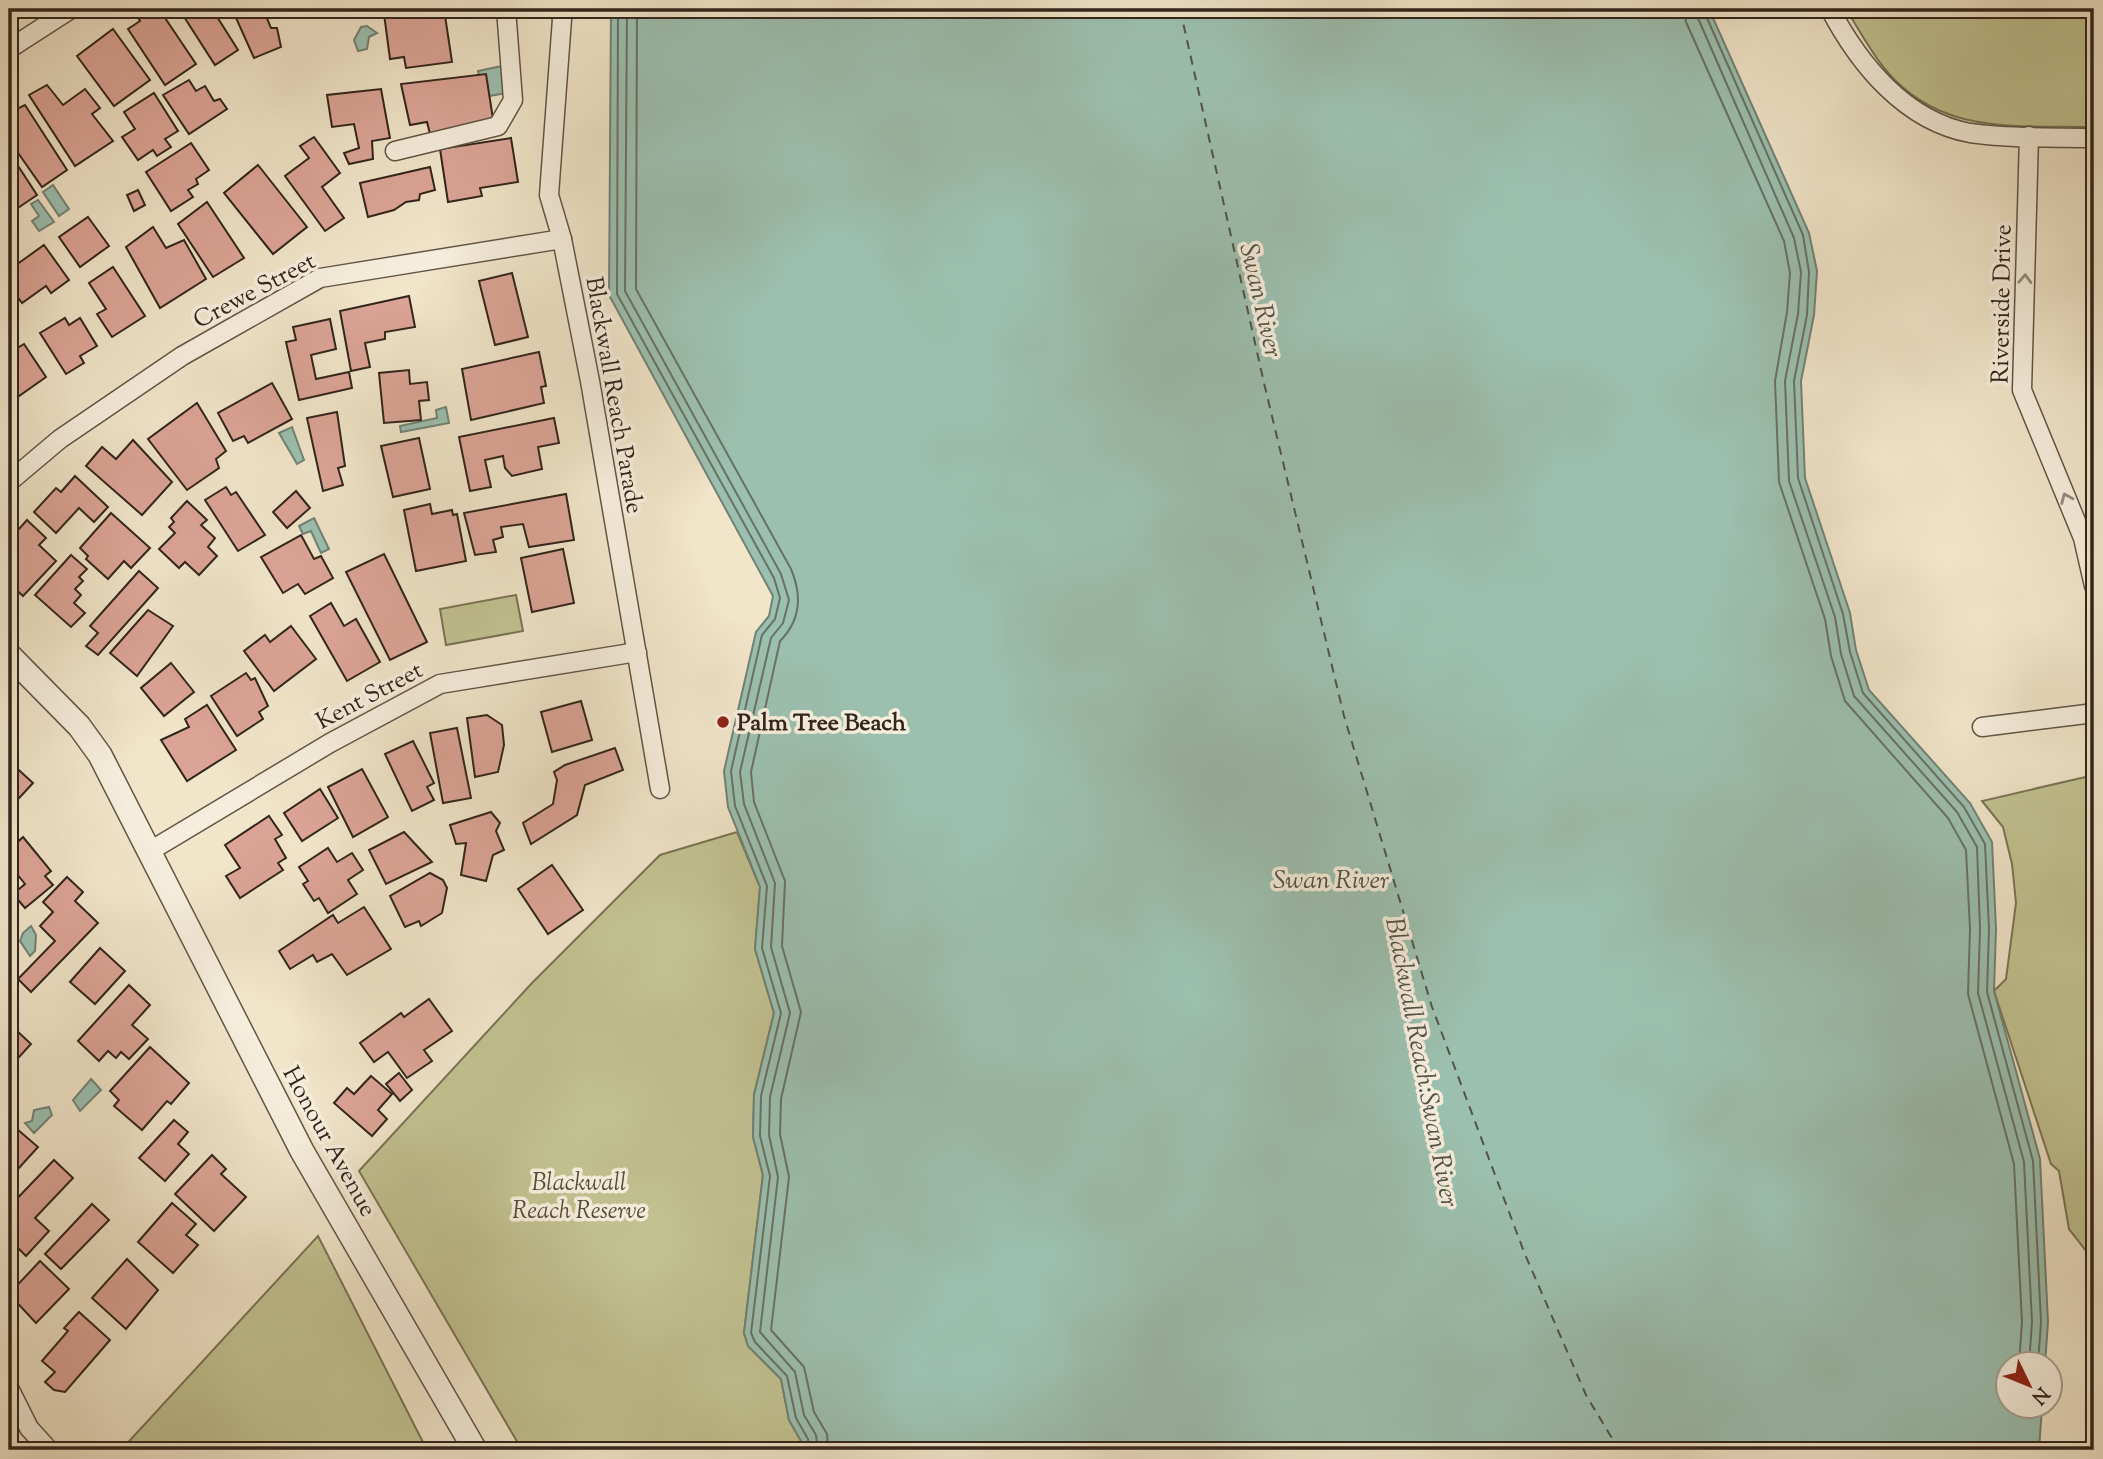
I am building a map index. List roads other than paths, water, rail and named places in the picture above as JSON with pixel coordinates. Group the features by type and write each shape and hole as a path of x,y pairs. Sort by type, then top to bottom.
{"street":[{"path":"9,49 71,9"},
{"path":"395,151 498,126 513,100 506,9"},
{"name":"Blackwall Reach Parade","path":"559,9 562,19 550,195 562,239 660,789"},
{"path":"1830,9 1843,33 1878,78 1919,114 1969,132 2094,138"},
{"name":"Riverside Drive","path":"2028,136 2022,390 2083,538 2094,586"},
{"name":"Crewe Street","path":"9,482 60,439 182,356 320,278 562,239"},
{"name":"Kent Street","path":"150,852 330,743 440,684 637,652"},
{"name":"Honour Avenue","path":"9,655 79,726 100,755 302,1151 475,1450"},
{"path":"1982,727 2094,713"},
{"path":"9,1388 29,1428 48,1449"}],"water":[{"name":"Swan River","path":"611,9 1709,9 1809,233 1817,271 1814,315 1801,381 1805,478 1850,613 1856,650 1869,690 1970,803 1992,842 1996,929 1994,991 2040,1159 2048,1322 2046,1350 1994,1350 1994,1420 2041,1420 2039,1450 802,1450 801,1441 789,1420 781,1379 748,1346 744,1333 763,1175 753,1137 754,1095 774,1013 755,949 760,887 728,807 724,771 756,632 769,616 773,596 609,295"},
{"path":"367,26 377,33 369,37 367,49 358,51 354,40 361,27"},
{"path":"502,66 507,93 483,97 478,71"},
{"path":"53,185 69,209 59,216 43,192"},
{"path":"38,200 54,222 39,231 32,221 39,216 31,204"},
{"path":"446,407 449,423 401,432 400,426 437,418 436,410"},
{"path":"292,427 304,460 297,464 279,433"},
{"path":"314,518 329,549 321,553 311,531 303,534 299,526"},
{"path":"31,926 36,935 35,951 30,956 20,941 23,933"},
{"path":"91,1079 101,1090 80,1111 73,1100"},
{"path":"49,1107 52,1115 34,1133 25,1123 32,1121 34,1110"}],"place":[{"name":"Palm Tree Beach","path":"723,722"}],"water label":[{"name":"Blackwall Reach:Swan River","path":"1423,1062"}],"park label":[{"name":"Blackwall Reach Reserve","path":"579,1196"}]}
